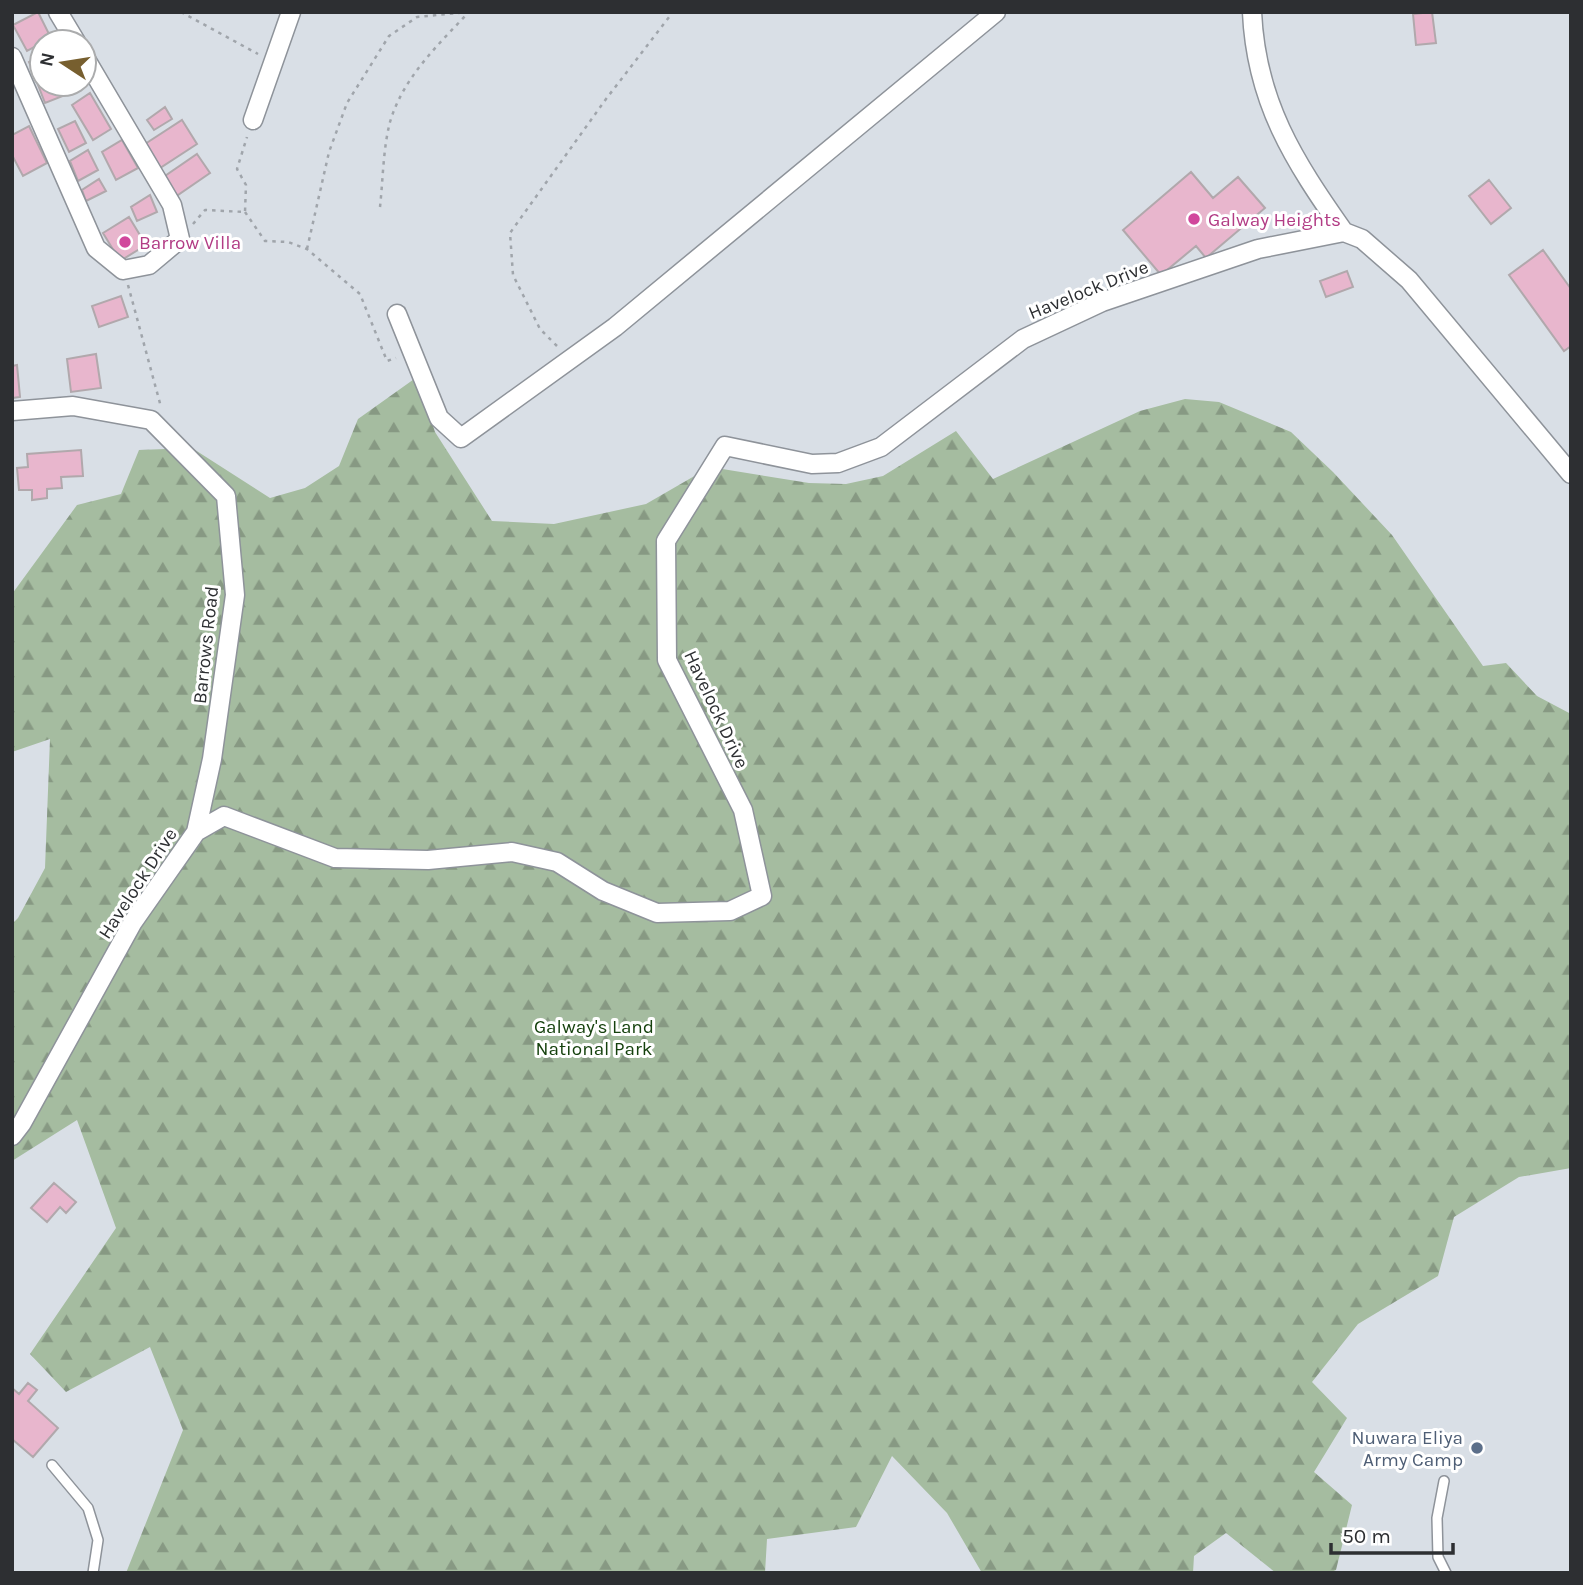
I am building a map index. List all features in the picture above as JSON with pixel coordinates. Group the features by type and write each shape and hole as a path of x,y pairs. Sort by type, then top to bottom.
{"street":[{"path":"58,12 68,28"},
{"path":"253,120 291,12"},
{"path":"397,314 439,418 461,438 615,327 996,12"},
{"path":"1252,12 1253,44 1268,105 1293,157 1344,232 1362,239 1409,281 1571,474"},
{"path":"12,57 17,85 96,248 123,270 149,265 180,239 172,205 98,80"},
{"name":"Havelock Drive","path":"12,1136 22,1123 133,922 196,832 224,816 335,858 428,860 512,852 557,862 603,891 657,913 730,911 762,897 743,810 667,660 666,541 725,446 812,464 838,463 881,447 1023,338 1102,302 1258,249 1344,232"},
{"name":"Barrows Road","path":"12,411 73,406 151,420 226,496 235,595 212,759 196,832"}],"lane":[{"path":"52,1465 88,1508 98,1540 93,1573"},
{"path":"1444,1481 1437,1518 1437,1558 1446,1573"}],"path":[{"path":"181,12 273,62"},
{"path":"380,208 390,124 398,100 419,65 468,12"},
{"path":"307,249 329,152 347,103 389,36 417,17 468,12"},
{"path":"570,358 540,329 513,275 510,233 606,99 673,12"},
{"path":"253,120 237,169 246,185 245,212 265,241 288,242 307,249 360,295 387,361 414,352"},
{"path":"180,239 205,210 245,212"},
{"path":"123,270 163,412"}],"green space":[{"name":"Galway's Land National Park","path":"417,377 435,432 492,521 554,524 646,504 710,467 809,483 846,484 883,476 956,431 993,479 1140,411 1185,399 1219,402 1291,432 1392,535 1483,666 1506,663 1537,696 1571,714 1571,1168 1519,1177 1454,1217 1438,1276 1358,1324 1312,1382 1347,1418 1314,1472 1352,1505 1336,1570 1329,1573 1276,1573 1226,1533 1194,1556 1193,1573 982,1573 947,1513 892,1456 856,1527 767,1539 765,1573 126,1573 183,1430 150,1347 66,1392 30,1354 116,1228 77,1120 12,1161 12,924 18,918 45,868 50,739 12,752 12,594 77,505 121,494 139,450 192,448 270,498 305,488 339,466 358,419"}],"building":[{"path":"38,12 46,28 28,28 27,51 13,25"},
{"path":"1432,12 1436,43 1416,45 1413,14"},
{"path":"43,98 58,98 45,103"},
{"path":"82,98 93,98 111,129 93,140 72,105"},
{"path":"165,107 172,119 154,130 147,120"},
{"path":"182,120 197,144 160,168 145,144"},
{"path":"75,121 86,143 69,152 58,129"},
{"path":"29,126 47,163 23,176 12,155 12,135"},
{"path":"122,140 138,168 116,180 102,152"},
{"path":"88,150 98,170 78,181 70,161"},
{"path":"197,154 210,173 175,197 162,178"},
{"name":"Galway Heights","path":"1191,172 1213,198 1238,177 1265,208 1206,258 1196,246 1161,275 1123,230"},
{"path":"99,179 106,191 86,201 82,190"},
{"path":"1489,180 1511,208 1491,224 1469,196"},
{"path":"150,195 157,212 137,221 131,207"},
{"path":"129,217 146,245 120,261 103,233"},
{"path":"1543,250 1571,289 1571,346 1564,351 1509,275"},
{"path":"1347,271 1353,287 1326,297 1320,281"},
{"path":"121,296 128,317 99,327 92,306"},
{"path":"96,354 101,388 71,392 67,359"},
{"path":"17,365 20,397 12,398 12,366"},
{"path":"81,450 83,476 61,477 62,488 47,489 47,498 32,500 32,490 19,490 17,468 28,467 27,454"},
{"path":"54,1183 76,1202 66,1213 60,1207 47,1222 31,1208"},
{"path":"28,1383 37,1390 28,1401 58,1428 33,1457 12,1439 12,1388 19,1394"}],"place":[{"name":"Galway Heights","path":"1194,219"},
{"name":"Barrow Villa","path":"125,242"},
{"name":"Nuwara Eliya Army Camp","path":"1477,1448"}]}
